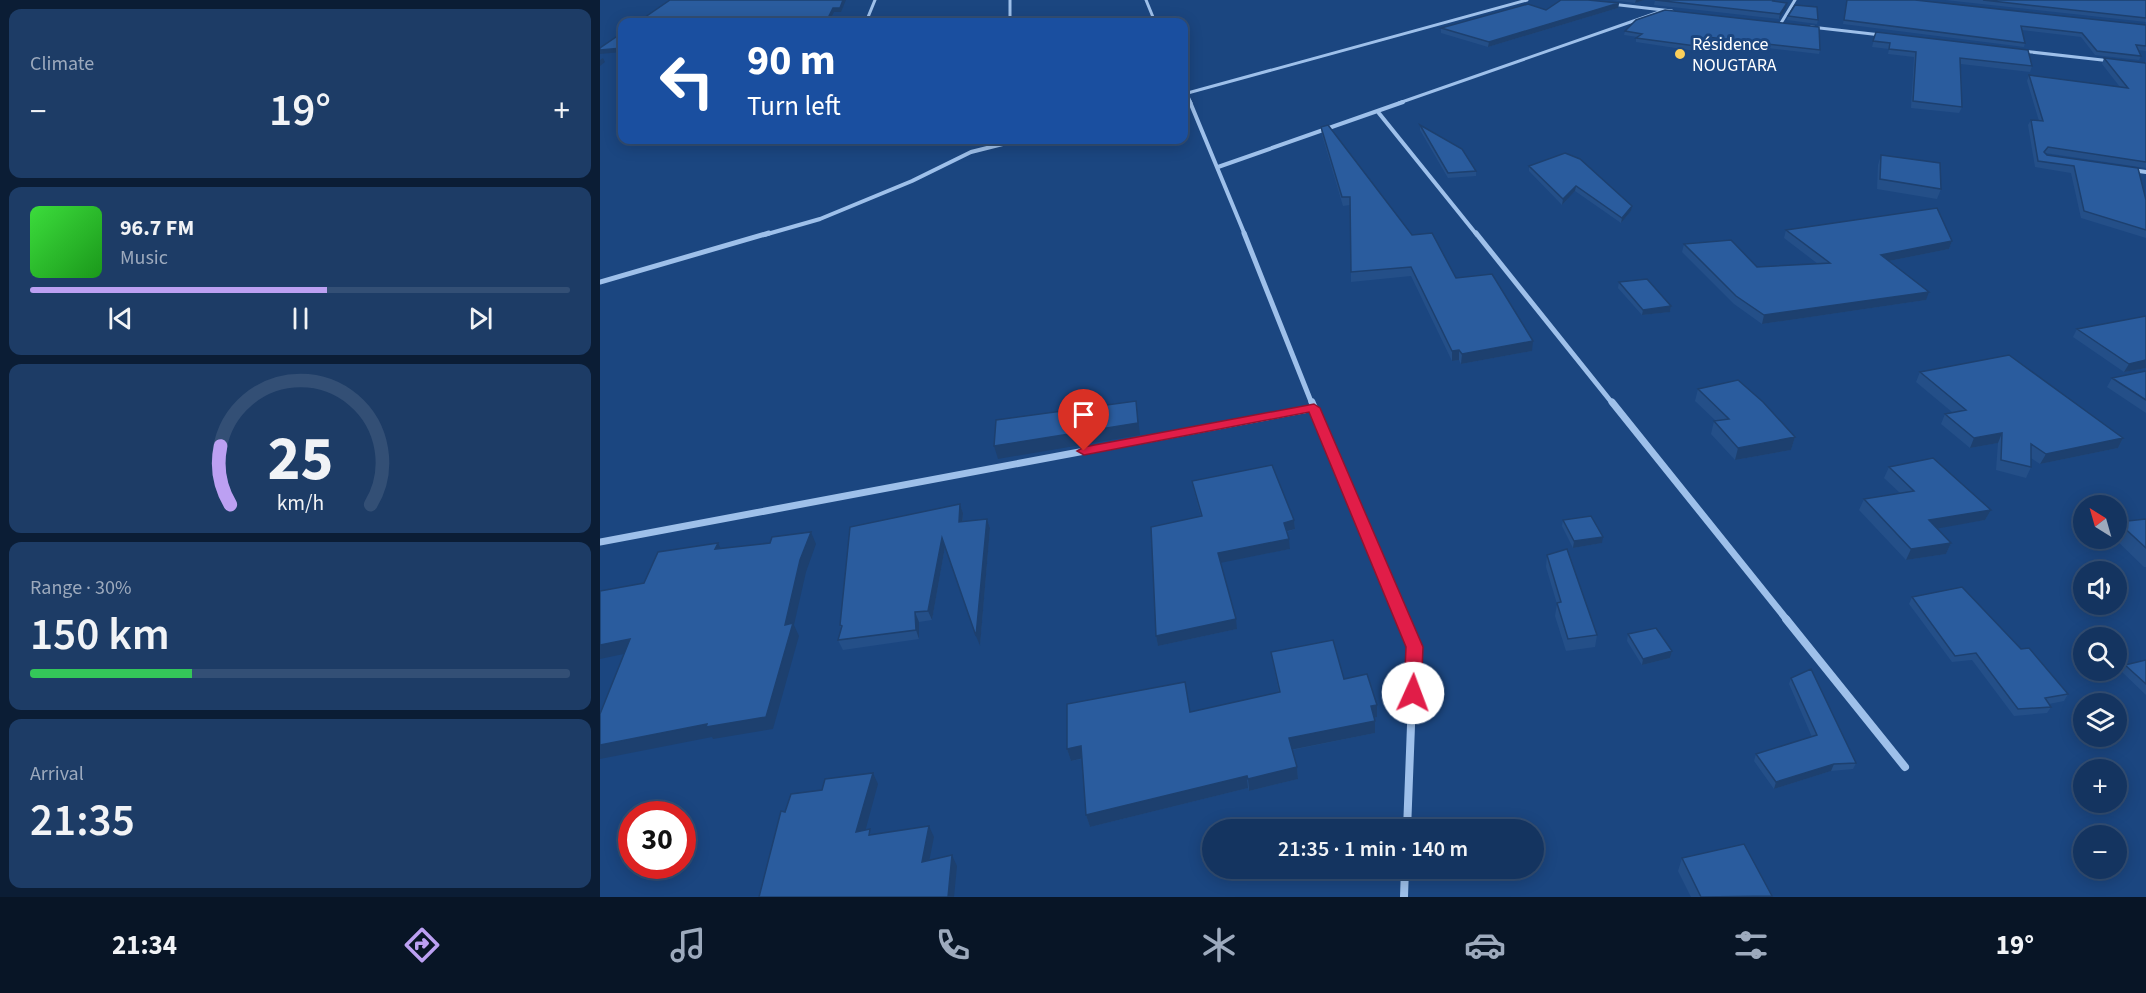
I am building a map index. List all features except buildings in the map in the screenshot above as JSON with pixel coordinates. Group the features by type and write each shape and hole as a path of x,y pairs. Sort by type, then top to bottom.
{"street":[{"path":"868,18 875,0"},
{"path":"1010,0 1010,18"},
{"path":"1146,0 1153,18"},
{"path":"1188,91 1527,0"},
{"path":"1781,23 1795,0"},
{"path":"1610,4 1676,11"},
{"path":"1218,167 1664,10"},
{"path":"1769,22 1793,25"},
{"path":"1804,26 1887,35"},
{"path":"2016,50 2122,62"},
{"path":"1188,101 1218,167 1314,408 1414,647 1407,819"},
{"path":"1378,112 1905,767"},
{"path":"600,282 820,219 912,181 971,152 998,144"},
{"path":"2124,169 2146,172"},
{"path":"600,542 1314,408"},
{"path":"1404,897 1405,879"}],"place":[{"name":"Résidence NOUGTARA","path":"1680,54"}],"route":[{"path":"1084,451 1314,408 1414,647 1413,693"}]}
